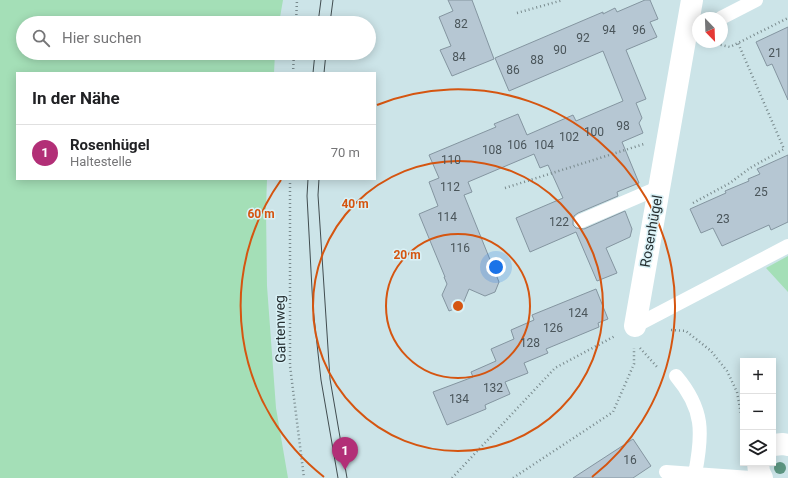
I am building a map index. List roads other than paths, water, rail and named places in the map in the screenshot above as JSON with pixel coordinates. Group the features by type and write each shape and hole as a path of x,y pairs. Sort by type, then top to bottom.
{"street":[{"name":"Rosenhügel","path":"692,0 692,12"},
{"name":"Rosenhügel","path":"635,334 667,137 692,33"},
{"path":"758,466 762,478"}],"lane":[{"path":"728,14 756,0"},
{"path":"580,221 658,188"},
{"path":"635,334 788,246"},
{"path":"676,376 687,388 695,407 701,430 700,451 695,474"},
{"path":"666,472 751,478"}],"tram line":[{"path":"319,16 321,0"},
{"path":"331,16 333,0"},
{"path":"313,72 314,60"},
{"path":"324,72 325,60"},
{"path":"308,180 307,196 313,308 321,380 338,478"},
{"path":"319,180 318,195 330,379 347,478"}],"place":[{"name":"Rosenhügel","path":"345,470"}]}
